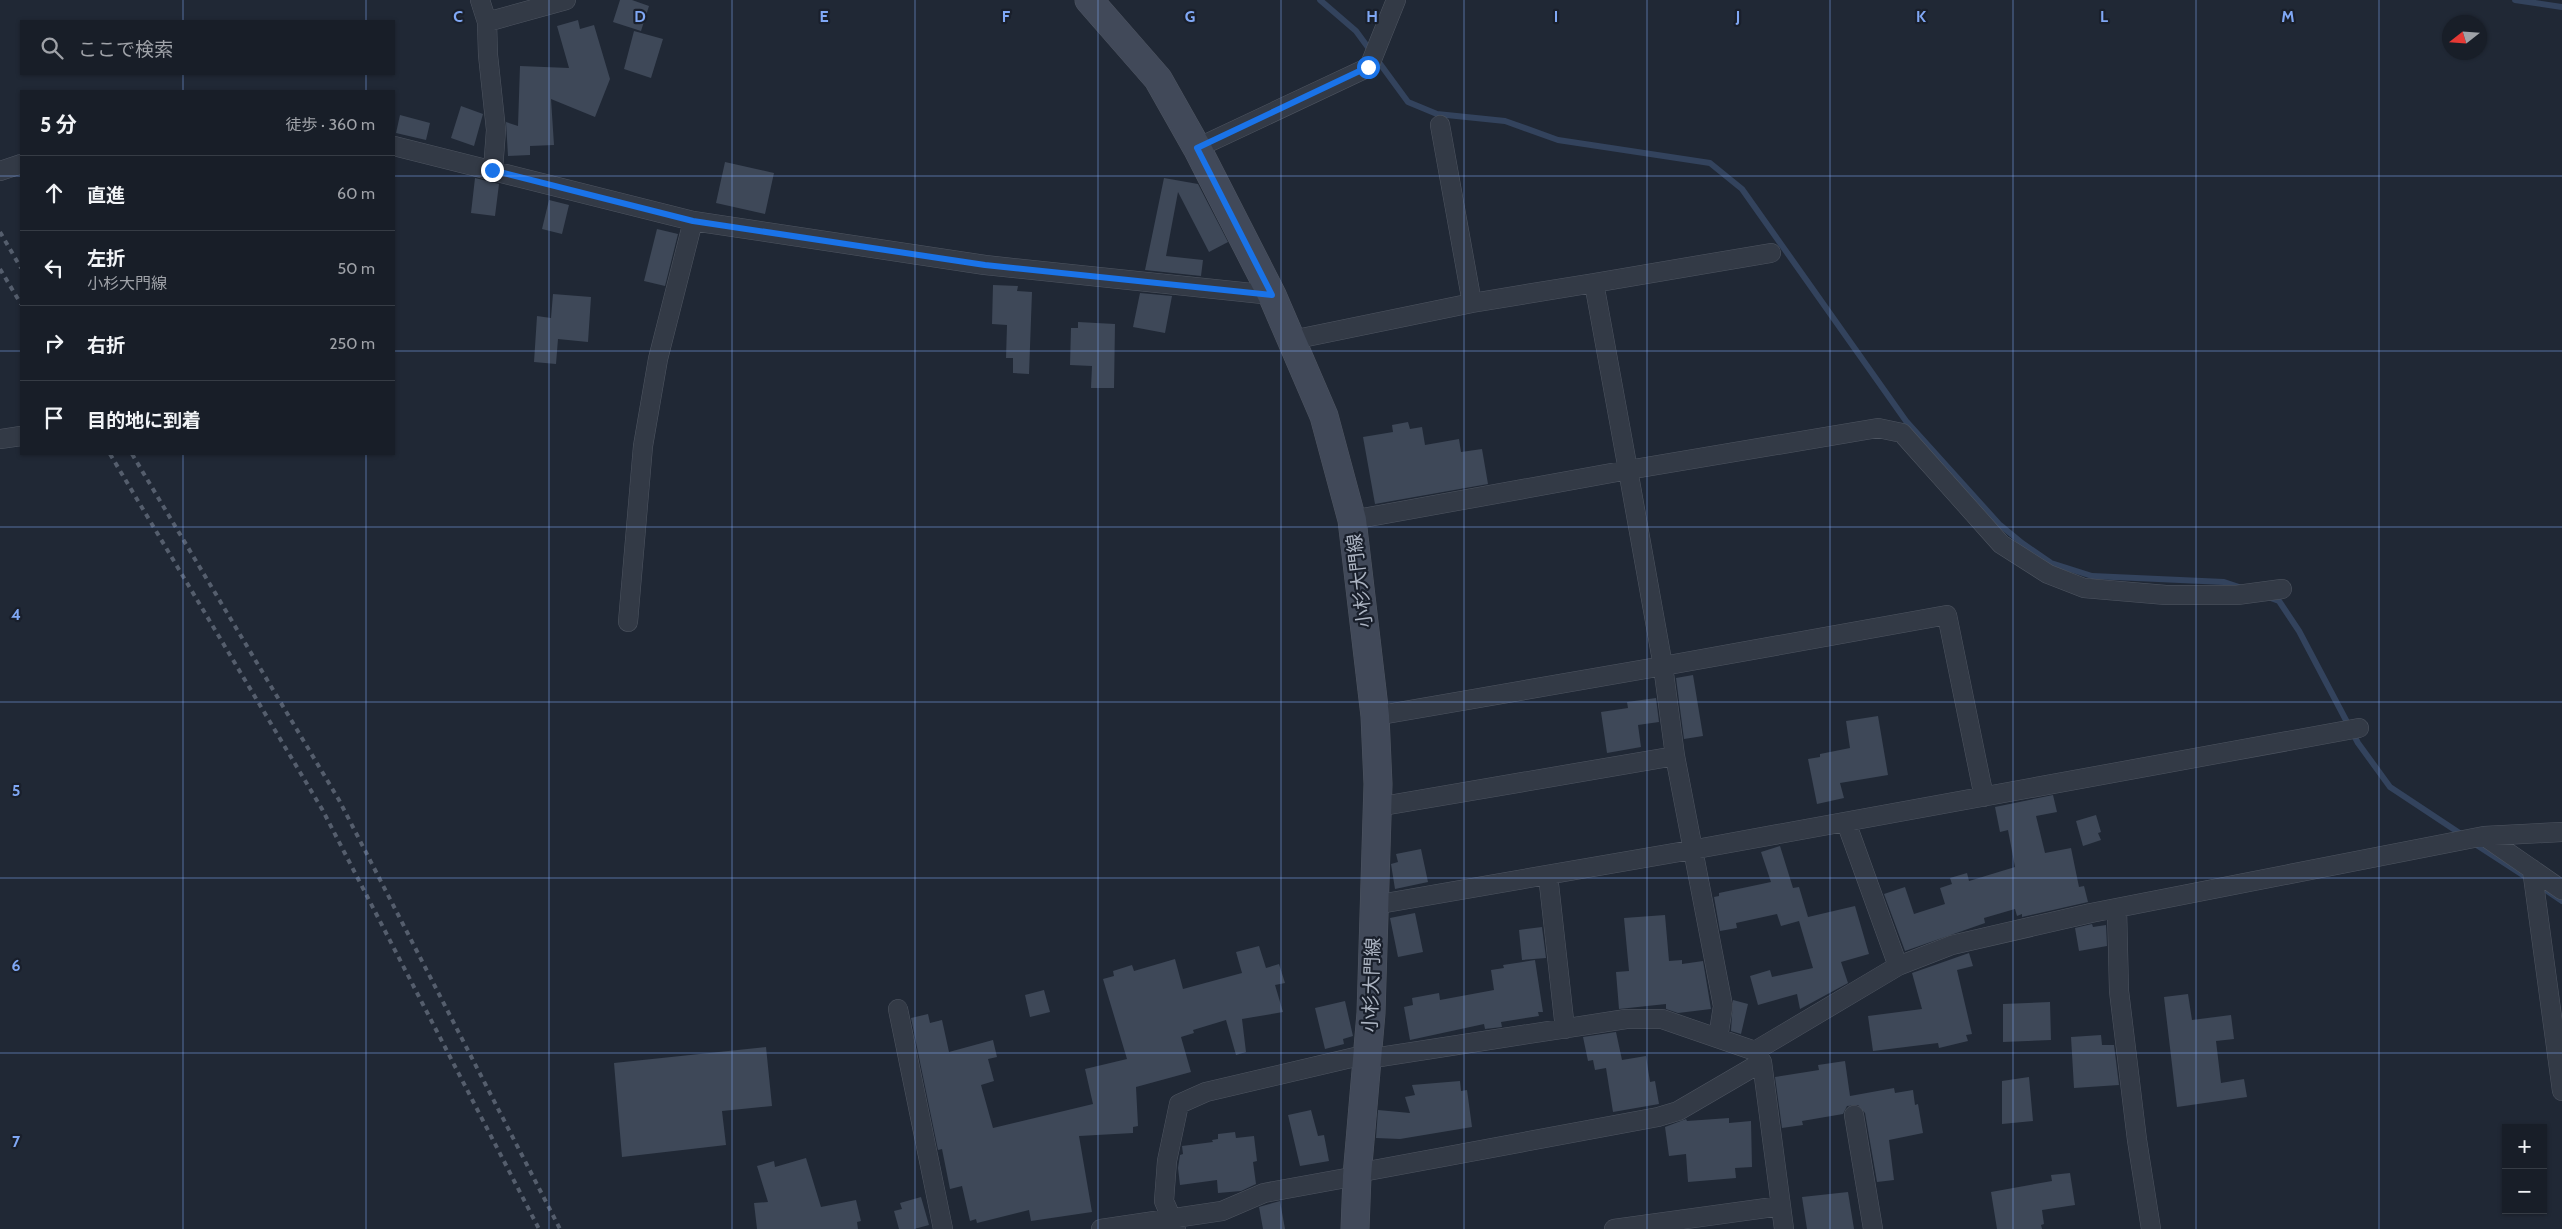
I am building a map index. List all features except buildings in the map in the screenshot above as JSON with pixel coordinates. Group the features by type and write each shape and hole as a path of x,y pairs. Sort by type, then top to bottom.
{"main road":[{"name":"小杉大門線","path":"1088,0 1158,79 1197,148 1272,295 1324,416 1352,520 1375,716 1377,807 1368,1056 1357,1175 1355,1229"}],"street":[{"path":"480,0 487,22 488,55 496,130 492,170"},
{"path":"487,22 566,0"},
{"path":"1197,148 1368,67 1396,0"},
{"path":"1440,126 1472,302"},
{"path":"395,146 693,221 985,265 1272,295"},
{"path":"0,171 20,164"},
{"path":"628,622 643,446 658,359 693,221"},
{"path":"1292,340 1472,302 1771,253"},
{"path":"1594,283 1663,666 1675,756 1691,850 1724,1006 1718,1038"},
{"path":"1352,520 1628,470 1878,428 1902,433 2001,544 2048,574 2084,588 2166,594 2237,595 2282,589"},
{"path":"0,439 20,436"},
{"path":"1375,716 1946,615 1984,797"},
{"path":"1374,904 1691,850 2359,728"},
{"path":"1377,807 1675,756"},
{"path":"1846,822 1898,966"},
{"path":"1101,1229 1173,1223 1222,1211 1264,1193 1658,1117 1678,1111 1898,966 1952,945 2117,908 2484,836 2562,832"},
{"path":"2484,836 2562,890"},
{"path":"2532,869 2562,1091"},
{"path":"1548,874 1565,1029"},
{"path":"2117,908 2119,991 2137,1140 2151,1229"},
{"path":"898,1009 943,1229"},
{"path":"1173,1223 1164,1201 1167,1161 1179,1104 1206,1092 1368,1056 1626,1019 1662,1018 1718,1038 1759,1056"},
{"path":"1759,1056 1784,1229"},
{"path":"1854,1115 1873,1229"},
{"path":"1614,1229 1781,1206"}],"waterway":[{"path":"1320,0 1356,31 1408,102 1437,114 1505,121 1558,140 1710,163 1742,189 1906,421 1999,524 2051,563 2092,576 2224,582 2242,588"},
{"path":"2515,0 2562,7"},
{"path":"2268,597 2279,601 2299,631 2358,743 2390,787 2464,836"},
{"path":"2472,842 2529,879"},
{"path":"2537,884 2562,901"}],"railway":[{"path":"0,232 20,266"},
{"path":"0,269 20,302"},
{"path":"111,455 322,809 539,1229"},
{"path":"133,455 339,800 560,1229"}],"route":[{"path":"492,170 693,221 985,265 1272,295 1197,148 1368,67"}]}
